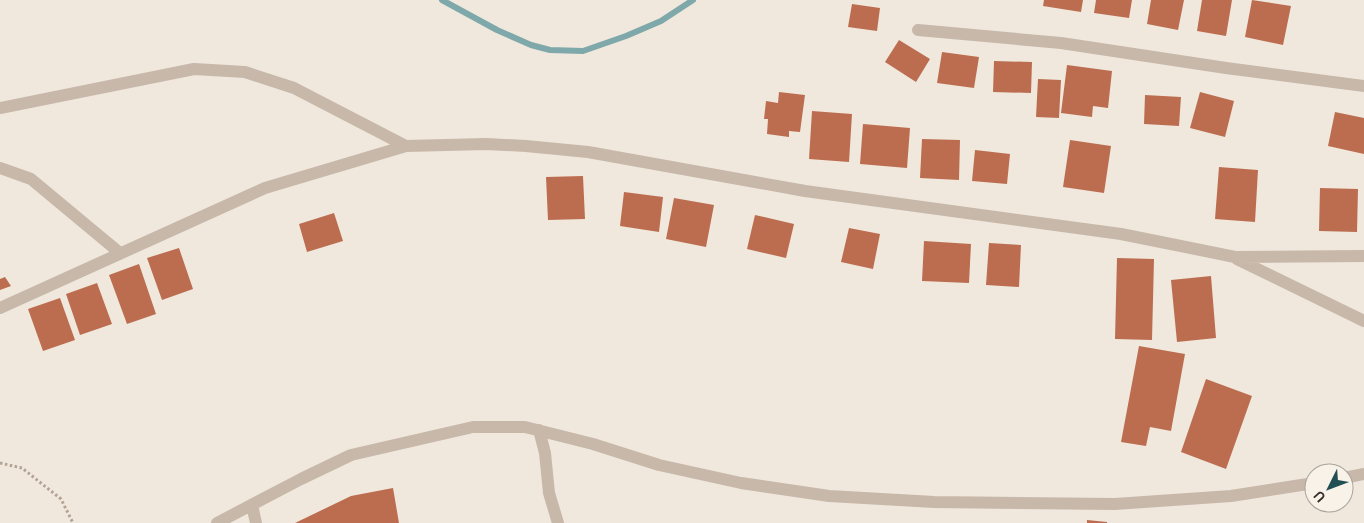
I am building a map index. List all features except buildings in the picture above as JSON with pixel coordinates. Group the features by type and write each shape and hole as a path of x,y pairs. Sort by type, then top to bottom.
{"street":[{"path":"918,30 1061,43 1226,68 1364,86"},
{"path":"0,108 194,69 245,72 294,88 406,146"},
{"path":"0,308 265,188 406,146 486,144 588,152 805,191 1121,234 1235,258 1364,256"},
{"path":"0,168 31,179 120,253"},
{"path":"1235,258 1364,321"},
{"path":"218,523 351,455 473,427 525,427 594,444 659,465 741,483 829,496 934,502 1115,504 1232,496 1304,485"},
{"path":"539,430 545,453 549,494 558,523"},
{"path":"252,505 256,523"}],"path":[{"path":"0,463 22,468 61,499 73,523"}],"waterway":[{"path":"442,0 497,30 531,45 550,50 583,51 661,21 693,0"}]}
